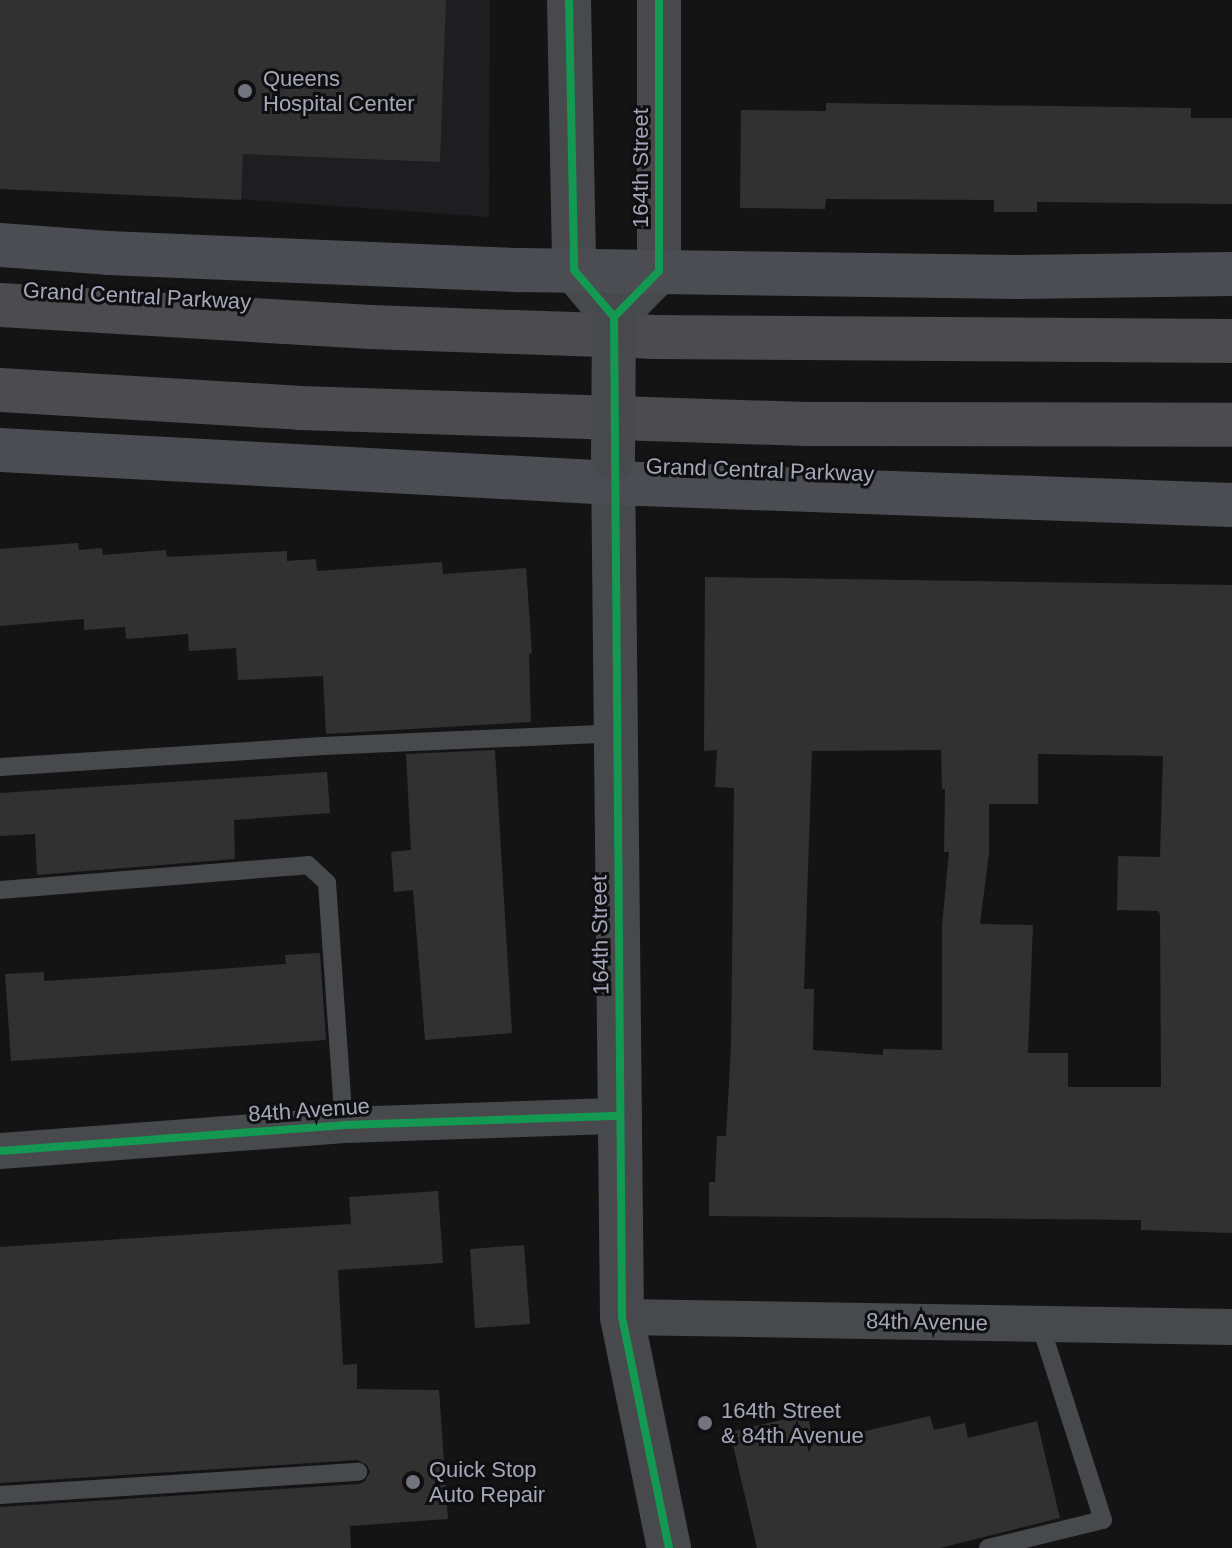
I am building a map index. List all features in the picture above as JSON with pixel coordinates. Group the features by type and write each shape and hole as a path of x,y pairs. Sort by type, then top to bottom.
{"highway":[{"name":"Grand Central Parkway","path":"0,305 370,327 652,337 1232,341"},
{"path":"0,390 300,408 807,424 1232,425"}],"main road":[{"name":"Grand Central Parkway","path":"0,245 108,253 574,270 1019,277 1232,274"},
{"name":"Grand Central Parkway","path":"0,450 613,470 1232,505"}],"street":[{"path":"569,0 574,270 614,317 659,271"},
{"name":"164th Street","path":"659,0 659,271"},
{"name":"164th Street","path":"614,317 622,1317 669,1548"},
{"name":"84th Avenue","path":"0,1151 344,1125 620,1116"},
{"name":"84th Avenue","path":"622,1317 1232,1327"}],"lane":[{"path":"0,767 323,746 616,733"},
{"path":"0,890 308,865 327,883 344,1125"},
{"path":"988,1548 1103,1520 1040,1324"},
{"path":"0,1495 358,1472"}],"shaded area":[{"name":"Queens Hospital Center","path":"0,0 490,0 489,217 0,182"}],"building":[{"name":"Queens Hospital Center","path":"0,0 446,0 440,162 243,154 241,200 0,189"},
{"path":"826,103 1191,108 1191,118 1232,118 1232,204 1037,202 1037,212 994,212 994,200 826,199 825,209 740,208 741,110 826,111"},
{"path":"78,543 79,550 102,548 103,555 166,550 167,557 287,551 287,561 316,559 317,571 442,562 443,574 526,568 532,653 529,654 531,722 326,734 323,676 238,680 236,648 189,651 188,634 126,639 125,627 84,630 84,619 0,626 0,549"},
{"path":"705,577 1232,585 1232,1233 1141,1230 1141,1220 709,1216 709,1182 715,1182 717,1136 726,1136 731,1047 734,788 715,787 717,750 704,751","holes":["941,750 942,789 945,789 944,852 949,852 942,926 942,1050 883,1049 883,1055 813,1050 814,989 804,989 812,751","1038,754 1163,756 1160,857 1118,856 1117,910 1158,911 1160,914 1161,1087 1068,1087 1068,1053 1028,1053 1033,925 980,924 989,853 989,804 1038,804"]},
{"path":"495,750 512,1033 425,1040 413,890 394,892 391,852 411,850 406,754"},
{"path":"327,772 330,813 234,820 235,859 37,875 35,834 0,836 0,793"},
{"path":"320,953 326,1040 11,1061 5,974 44,972 44,981 124,976 286,964 285,955"},
{"path":"438,1191 443,1263 338,1270 343,1365 357,1364 357,1389 439,1390 448,1519 350,1526 351,1548 0,1548 0,1507 359,1484 370,1472 367,1465 357,1460 0,1483 0,1247 351,1224 349,1197"},
{"path":"524,1245 530,1324 475,1328 470,1249"},
{"path":"807,1414 814,1443 930,1416 934,1430 965,1423 968,1438 1037,1421 1060,1518 940,1548 757,1548 730,1432"}],"cycle path":[{"path":"569,0 574,270 614,317 622,1317 669,1548"},
{"path":"614,317 659,271 659,0"},
{"path":"0,1151 344,1125 620,1116"}],"place":[{"name":"Queens Hospital Center","path":"245,91"},
{"name":"164th Street & 84th Avenue","path":"705,1423"},
{"name":"Quick Stop Auto Repair","path":"413,1482"}]}
